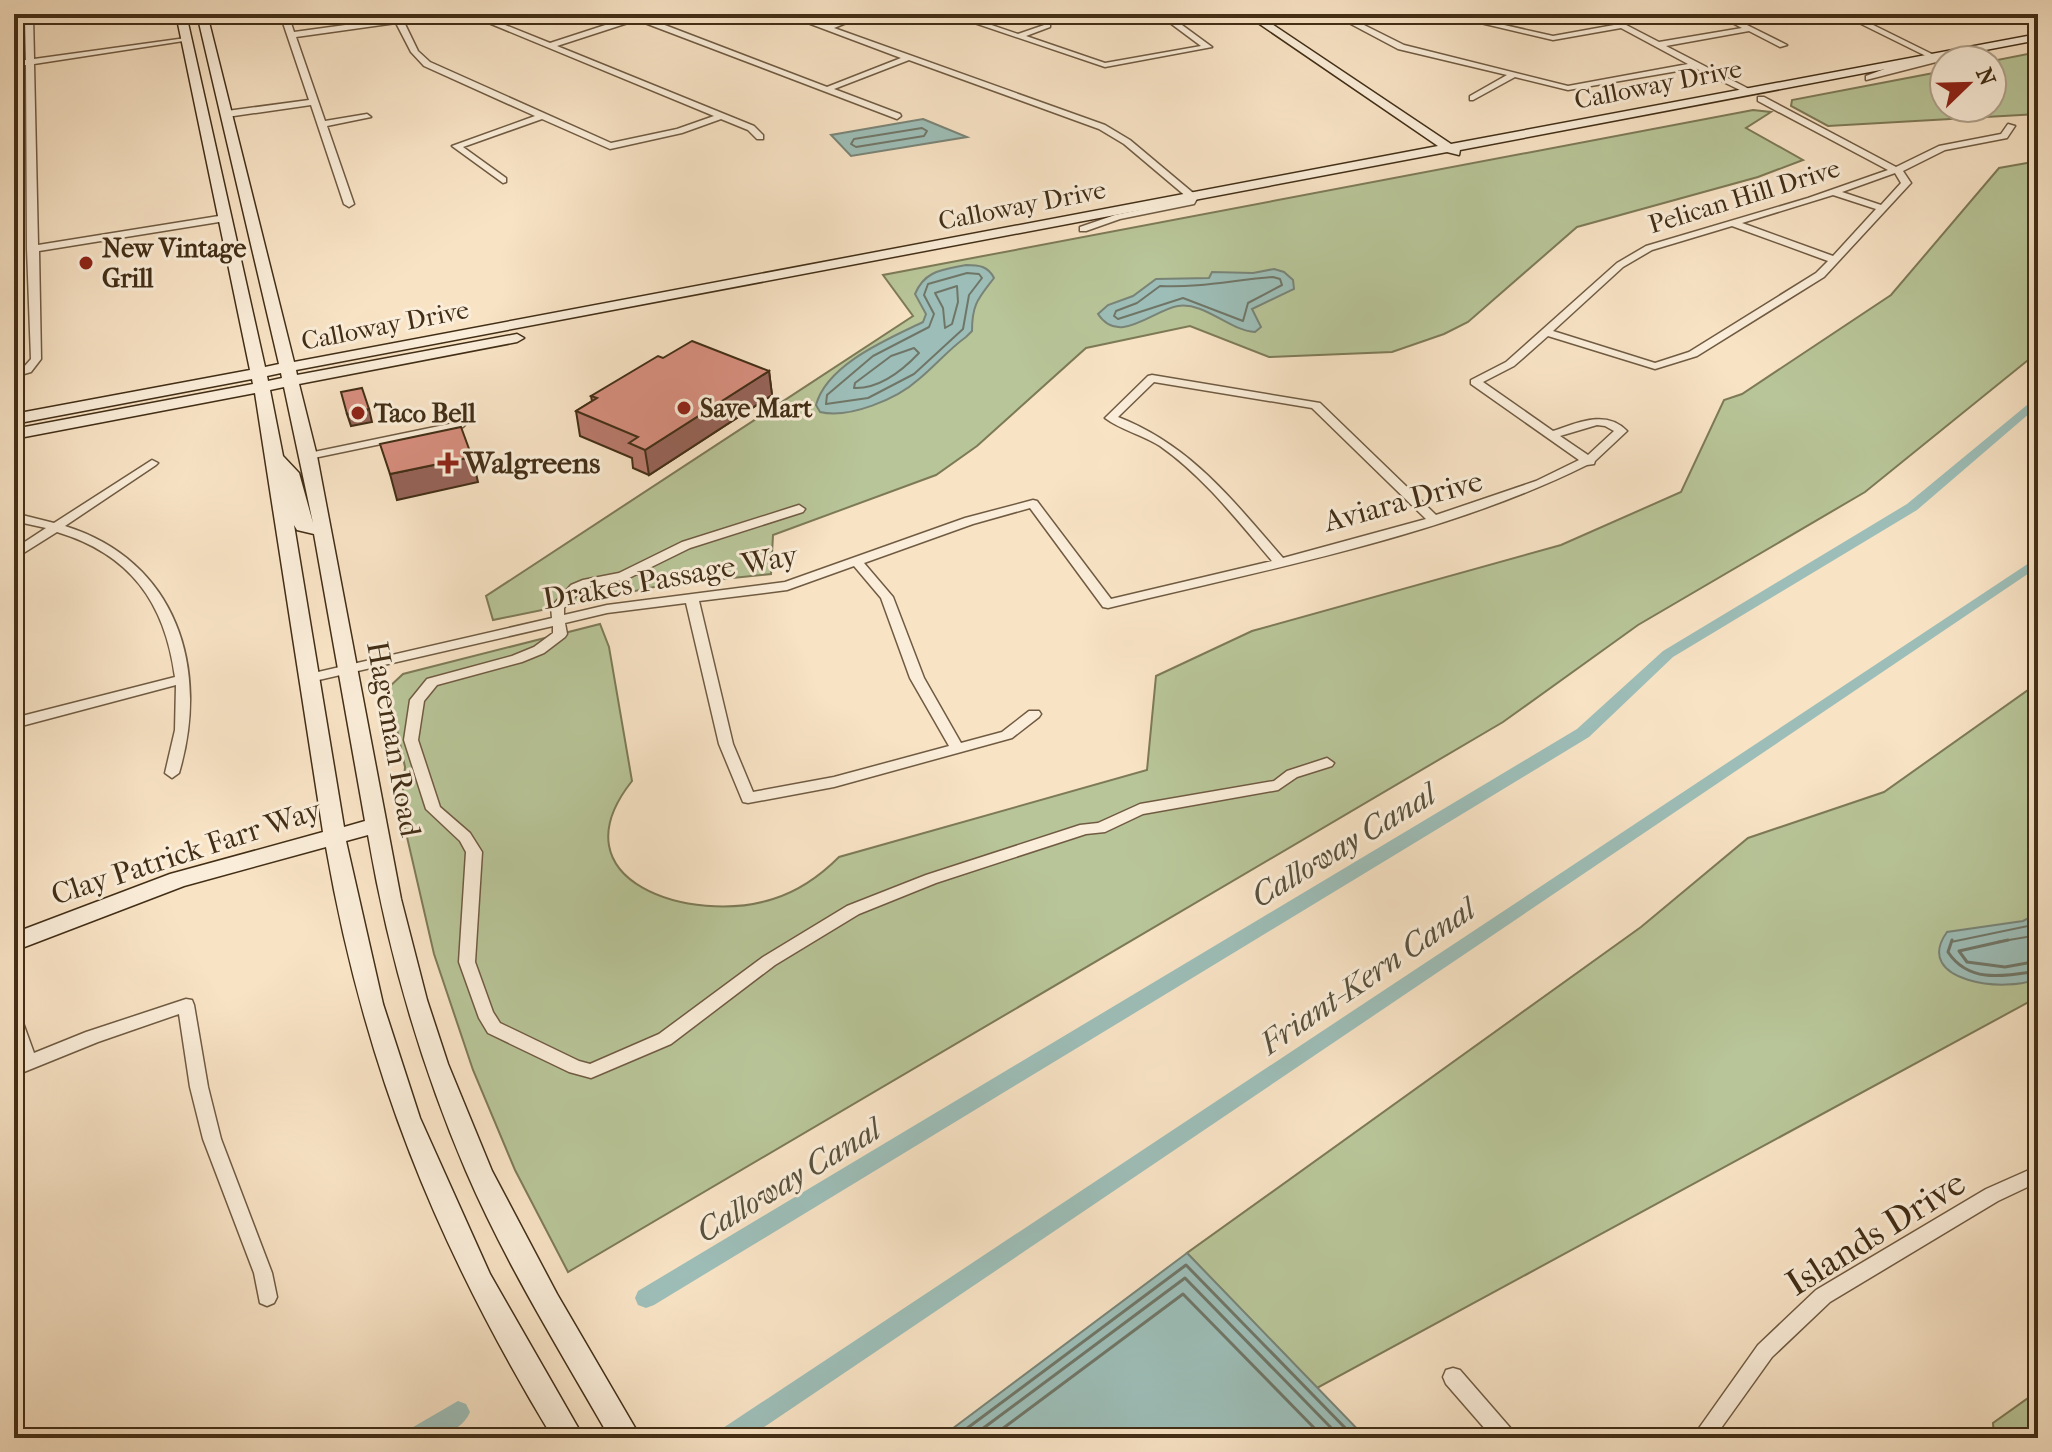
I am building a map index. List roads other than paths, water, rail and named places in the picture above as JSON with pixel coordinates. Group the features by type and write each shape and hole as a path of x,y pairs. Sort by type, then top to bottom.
{"main road":[{"path":"181,14 274,457 350,917 372,1007 412,1128 495,1310 569,1438"},
{"name":"Hageman Road","path":"202,14 309,456 390,899 415,1000 456,1119 540,1291 626,1438"},
{"path":"1250,14 1456,152"},
{"name":"Calloway Drive","path":"2008,44 2038,37"},
{"path":"186,40 198,42 205,67 216,76"},
{"path":"2008,52 2038,46"},
{"name":"Calloway Drive","path":"14,419 289,375 1083,229 1748,92 1928,62"},
{"name":"Calloway Drive","path":"289,375 1193,197 1667,117 1869,78 1928,63"},
{"path":"193,72 206,82 214,110 227,114"},
{"path":"1761,99 1767,93 1831,76"},
{"path":"1667,117 1688,108 1743,98 1748,92"},
{"path":"205,128 219,130 227,162 239,174"},
{"path":"225,218 240,220 252,259 262,270"},
{"name":"Calloway Drive","path":"14,434 259,380"},
{"path":"274,457 291,473 303,526 323,530"},
{"name":"Clay Patrick Farr Way","path":"14,942 178,880 378,825"}],"street":[{"path":"284,14 349,204"},
{"path":"291,35 442,14"},
{"path":"471,14 751,128 760,137"},
{"path":"788,14 1102,127 1127,142 1193,197 1191,202 1118,217 1083,229"},
{"path":"826,28 864,14"},
{"path":"952,14 1105,65 1208,47 1162,14"},
{"path":"1336,14 1401,47 1568,88 1696,65"},
{"path":"1599,14 1748,92"},
{"path":"1719,14 1783,45"},
{"path":"1845,14 1928,54"},
{"path":"14,18 29,16 36,359 27,370 14,374"},
{"path":"550,46 634,16 897,116"},
{"path":"1455,16 1553,38 1622,26"},
{"path":"399,20 415,52 427,64 610,146 679,131 721,116"},
{"path":"1019,36 1047,25"},
{"path":"1658,45 1749,29"},
{"path":"14,64 186,40"},
{"path":"828,89 910,57"},
{"path":"1473,98 1513,75"},
{"path":"1547,332 1655,366 1708,346 1820,275 1906,183 1904,176 1896,170 1761,99"},
{"path":"227,114 314,102"},
{"path":"503,180 456,146 542,116"},
{"path":"321,124 367,117"},
{"name":"Pelican Hill Drive","path":"1552,435 1475,382 1510,364 1635,255 1833,192 1896,170 1942,148 2004,136 2011,126"},
{"path":"14,176 30,174"},
{"path":"1833,192 1884,209"},
{"path":"32,249 225,218"},
{"path":"1732,223 1836,260"},
{"path":"1279,561 1186,457 1160,438 1111,418 1152,378 1316,405 1435,521"},
{"name":"Aviara Drive","path":"1108,604 1435,521 1501,501 1590,462 1613,445 1620,435 1619,427 1600,421 1552,435"},
{"path":"309,456 459,425"},
{"path":"1552,435 1590,462"},
{"path":"14,555 152,463"},
{"name":"Drakes Passage Way","path":"310,678 618,607 787,586 969,521 1033,504 1108,604"},
{"path":"799,509 686,545 623,576 576,588 557,607 560,634 539,650 517,659 451,674 422,690 417,700 411,740 433,809 465,837 474,852 467,962 485,1013 494,1028 591,1071 665,1039 769,961 853,910 931,879 1085,829 1100,828 1140,809 1278,785 1292,774 1327,763"},
{"path":"14,517 84,537 123,560 156,591 173,626 183,679 185,720 172,773"},
{"path":"858,563 887,597 917,678 958,749"},
{"path":"692,599 726,744 748,798 834,782 1007,735 1034,714"},
{"path":"14,723 183,679"},
{"path":"14,1020 21,1066 186,1005 199,1087 212,1139 263,1273 267,1297"},
{"name":"Islands Drive","path":"1702,1438 1765,1351 1794,1319 1823,1296 1992,1195 2038,1174"},
{"path":"1453,1377 1506,1438"}],"water":[{"path":"923,119 967,137 851,156 831,135"},
{"path":"966,265 983,267 994,278 977,302 972,331 898,394 872,406 845,413 820,412 816,405 822,390 845,365 923,322 926,314 915,294 924,280 936,272"},
{"path":"1274,269 1284,272 1293,280 1294,289 1252,309 1261,327 1255,332 1235,327 1188,306 1168,309 1126,327 1106,323 1098,314 1108,305 1133,296 1156,279 1209,278 1212,272 1253,273"},
{"path":"2038,913 2038,978 2024,983 1987,984 1952,973 1942,963 1939,949 1947,932 2023,921"},
{"path":"1187,1253 1366,1438 940,1438"}],"waterway":[{"name":"Calloway Canal","path":"646,1298 1583,733 1668,654 1912,507 2038,400"},
{"name":"Friant-Kern Canal","path":"728,1438 2038,561"},
{"name":"Calloway Canal","path":"416,1438 458,1412"}],"place":[{"name":"New Vintage Grill","path":"86,263"},
{"name":"Save Mart","path":"684,408"},
{"name":"Taco Bell","path":"358,413"},
{"name":"Walgreens","path":"448,463"}]}
